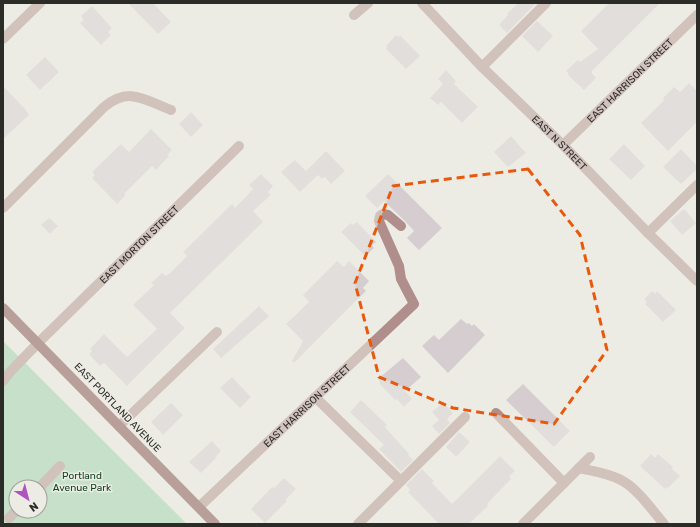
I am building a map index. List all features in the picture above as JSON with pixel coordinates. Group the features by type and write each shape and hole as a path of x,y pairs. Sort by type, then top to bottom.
{"main road":[{"name":"EAST PORTLAND AVENUE","path":"3,308 215,524"}],"street":[{"path":"3,39 40,3"},
{"path":"354,15 368,3"},
{"name":"EAST N STREET","path":"422,3 482,67 563,145 648,233 697,281"},
{"path":"482,67 546,3"},
{"name":"EAST HARRISON STREET","path":"563,145 697,15"},
{"path":"3,208 104,107 117,97 132,95 171,110"},
{"name":"EAST MORTON STREET","path":"3,381 38,343 239,146"},
{"path":"648,233 697,185"},
{"name":"EAST HARRISON STREET","path":"199,507 414,304 401,279 399,266 379,221 380,216 382,214 388,215 401,226"},
{"path":"119,426 217,332"},
{"path":"314,397 401,481"},
{"path":"496,413 564,483"},
{"path":"358,524 465,418"},
{"path":"523,524 590,457"},
{"path":"48,479 60,466"},
{"path":"579,468 613,476 627,483 664,524"}],"highlighted area":[{"path":"528,169 580,235 607,350 554,424 453,408 379,377 355,283 393,186"}],"green space":[{"name":"Portland Avenue Park","path":"3,341 187,524 3,524"}],"building":[{"path":"128,3 153,3 171,22 158,34"},
{"path":"518,3 536,3 507,33 499,25"},
{"path":"609,3 660,3 591,72 596,78 584,90 568,75 569,74 566,71 578,60 580,62 598,49 581,31"},
{"path":"92,6 112,28 108,32 111,35 101,45 80,23 84,20 81,16"},
{"path":"537,21 553,36 538,52 522,36"},
{"path":"396,35 398,37 400,35 420,56 406,69 386,49 386,46"},
{"path":"45,57 59,72 40,90 26,75"},
{"path":"446,70 456,81 454,84 478,107 462,123 441,102 438,105 430,98 443,84 438,79"},
{"path":"689,83 697,91 697,122 668,151 641,123 664,100 663,98 674,87 680,92"},
{"path":"3,86 29,115 3,139"},
{"path":"191,112 203,125 191,137 179,124"},
{"path":"151,129 172,150 167,155 169,156 156,170 152,166 124,194 126,195 117,204 92,178 95,175 92,172 121,144 129,152"},
{"path":"511,136 526,153 508,167 494,152"},
{"path":"624,144 645,166 631,180 609,159"},
{"path":"681,149 697,166 697,169 681,184 663,167"},
{"path":"326,151 345,171 331,184 325,177 322,179 318,175 300,192 281,172 295,160 306,171"},
{"path":"261,174 273,186 268,192 271,195 253,211 263,222 170,313 185,328 127,386 104,363 100,366 89,354 92,351 90,349 104,334 127,357 157,329 133,305 154,285 151,283 162,273 166,276 169,274 187,256 183,252 232,204 235,208 253,189 249,185"},
{"path":"388,174 442,228 419,250 407,238 414,231 405,221 384,201 377,208 365,196"},
{"path":"684,209 696,223 682,235 670,221"},
{"path":"49,218 58,226 50,234 41,225"},
{"path":"357,222 376,242 372,245 374,248 365,256 341,232 351,223 353,225"},
{"path":"337,261 344,267 349,261 369,281 363,288 366,291 294,363 292,361 303,341 286,324 309,302 303,295"},
{"path":"652,291 655,294 657,291 676,310 663,322 645,304 647,302 644,299"},
{"path":"259,306 269,316 221,358 213,349"},
{"path":"461,319 472,326 474,324 485,335 448,373 422,346 434,335 439,340"},
{"path":"403,358 421,377 405,391 412,399 404,407 379,383 380,382 378,379"},
{"path":"232,377 251,397 240,408 220,388"},
{"path":"523,384 570,431 554,447 506,400"},
{"path":"361,400 387,425 385,427 413,460 401,472 379,449 384,445 350,412"},
{"path":"443,402 453,413 447,419 450,423 439,434 432,426 439,420 432,412"},
{"path":"171,403 183,415 163,435 151,422"},
{"path":"459,432 470,442 456,457 446,447"},
{"path":"212,441 221,451 201,473 189,462"},
{"path":"651,454 655,458 658,454 673,467 672,469 680,476 668,488 667,487 665,489 640,466"},
{"path":"500,456 515,471 509,476 511,479 487,504 488,506 469,524 439,524 408,492 410,490 406,485 422,469 434,481 432,483 452,504"},
{"path":"284,478 296,489 285,500 287,501 265,523 251,509 272,487 274,488"}]}
